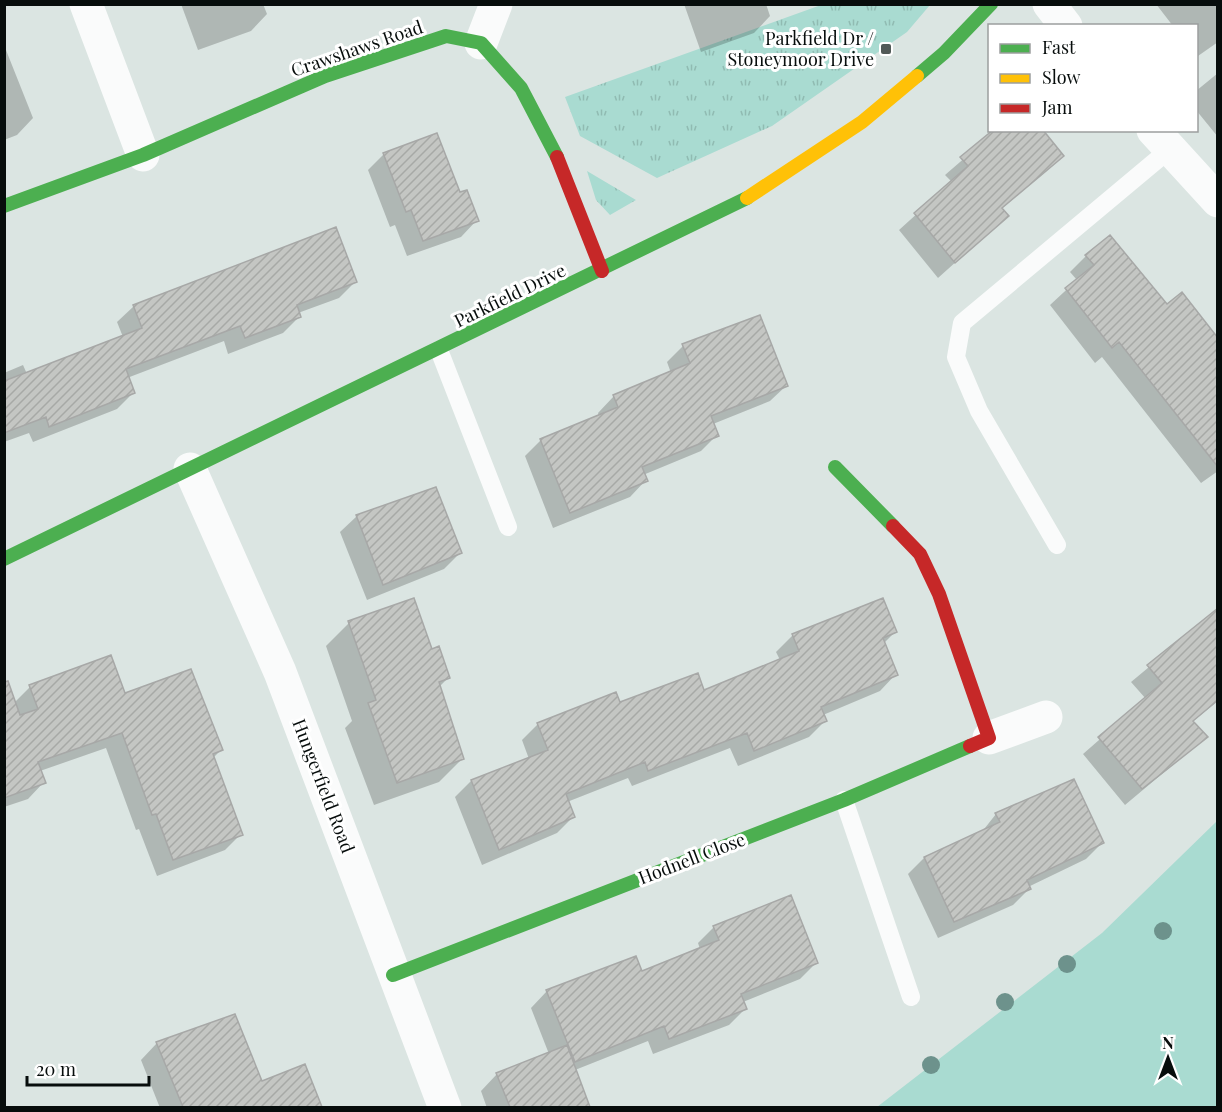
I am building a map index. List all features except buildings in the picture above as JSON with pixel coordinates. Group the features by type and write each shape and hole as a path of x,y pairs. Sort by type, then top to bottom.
{"street":[{"path":"86,4 143,155"},
{"path":"496,4 481,43 521,88 553,147 602,272"},
{"name":"Parkfield Drive","path":"4,559 602,272 736,205 862,122 944,53 992,4"},
{"path":"1049,4 1064,24"},
{"name":"Crawshaws Road","path":"4,206 143,155 325,76 446,36 481,43"},
{"path":"1162,140 1218,201"},
{"path":"835,467 920,554 939,594 989,738"},
{"name":"Hungerfield Road","path":"190,469 280,672 393,975 445,1107"},
{"name":"Hodnell Close","path":"393,975 844,800 989,738 1046,717"}],"lane":[{"path":"1057,545 979,411 956,357 962,323 1162,140"},
{"path":"439,350 508,527"},
{"path":"844,800 911,997"}],"green space":[{"path":"821,5 930,5 907,32 772,126 657,178 580,136 565,97"},
{"path":"587,171 636,200 610,215 596,200"},
{"path":"1217,821 1217,1107 877,1107 1102,933"}],"traffic: fast":[{"path":"917,76 944,53 991,4"},
{"path":"4,206 143,155 325,76 446,36 481,43 521,88 557,157"},
{"path":"4,559 747,198"},
{"path":"835,467 893,526"},
{"path":"393,975 844,800 970,746"}],"traffic: slow":[{"path":"747,198 862,122 917,76"}],"traffic: jam":[{"path":"557,157 602,271"},
{"path":"893,526 920,554 939,594 989,738 970,746"}],"place":[{"name":"Parkfield Dr / Stoneymoor Drive","path":"886,49"}]}
